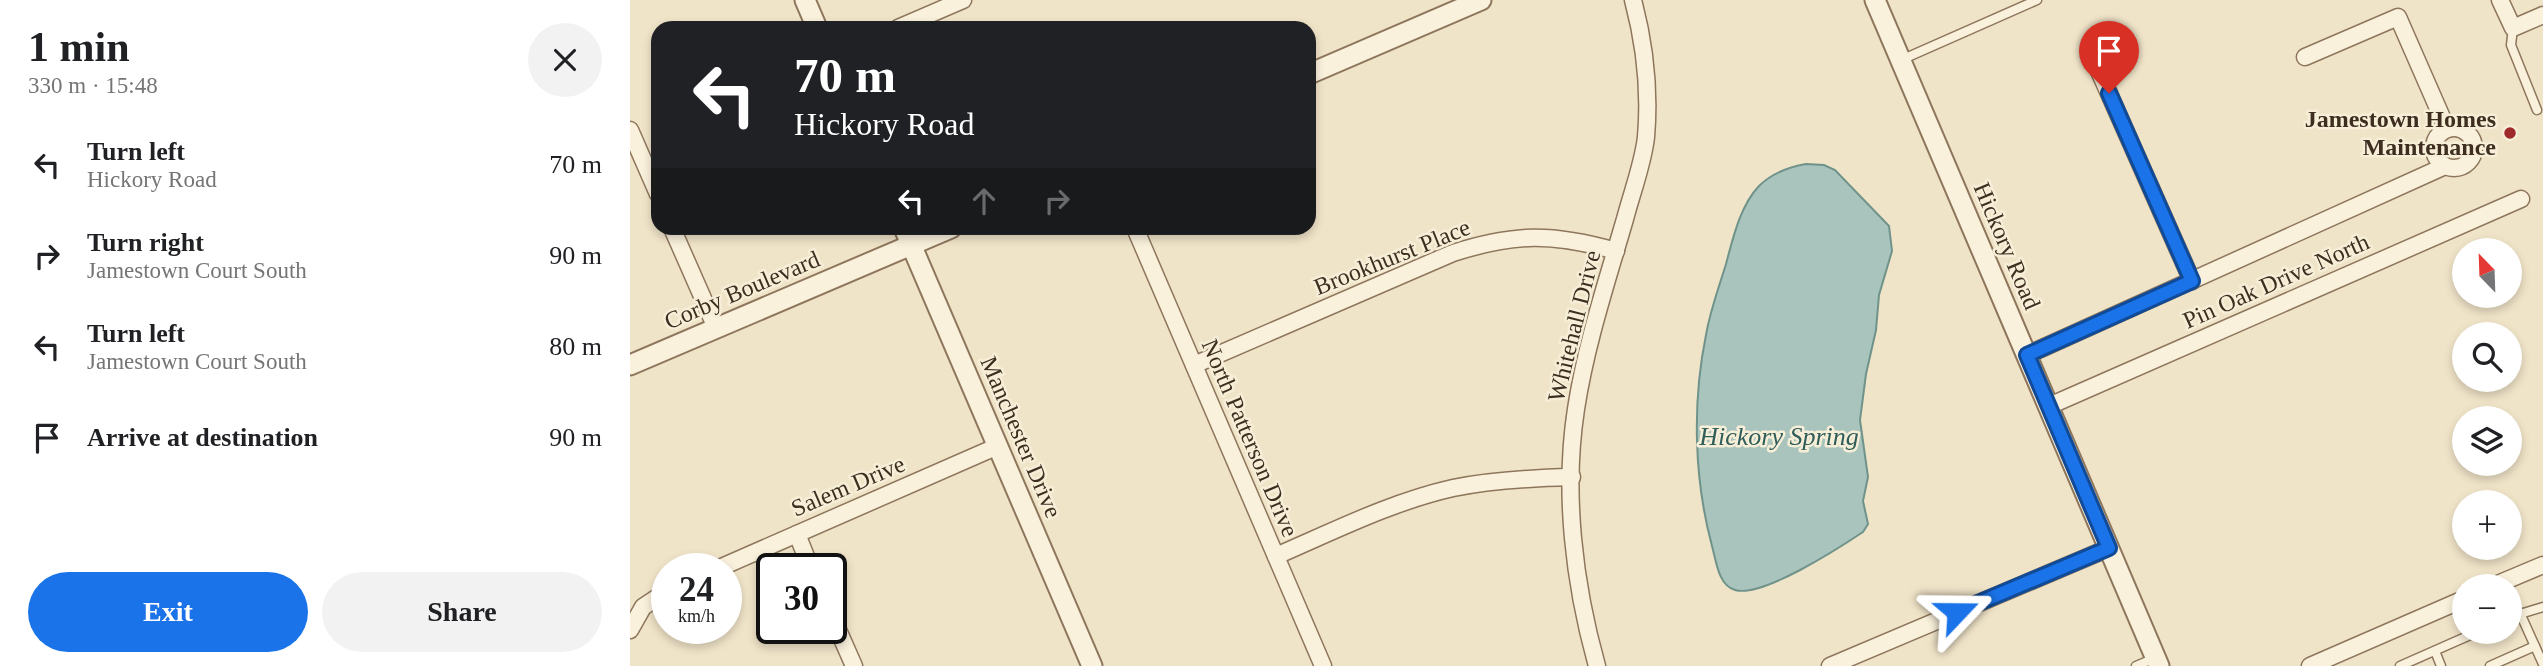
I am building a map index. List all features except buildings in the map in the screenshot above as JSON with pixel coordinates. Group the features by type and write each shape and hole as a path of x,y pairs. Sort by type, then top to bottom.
{"street":[{"path":"805,0 814,21"},
{"path":"914,21 963,0"},
{"path":"1316,71 1481,0"},
{"name":"Whitehall Drive","path":"1597,666 1579,579 1574,539 1572,477 1576,410 1590,341 1646,138 1646,63 1633,0"},
{"name":"Hickory Road","path":"1875,0 2157,662"},
{"path":"2500,0 2513,28 2543,15"},
{"path":"2305,57 2398,17 2447,129"},
{"path":"2099,71 2192,281"},
{"path":"2456,128 2468,133 2474,144 2475,150 2464,166 2445,166 2439,162 2434,149 2438,136 2447,129 2456,128"},
{"path":"630,130 651,178"},
{"path":"2027,355 2445,166"},
{"name":"Pin Oak Drive North","path":"2049,406 2521,199"},
{"path":"675,235 716,328"},
{"name":"North Patterson Drive","path":"1138,235 1323,666"},
{"name":"Corby Boulevard","path":"630,365 716,328 907,236"},
{"name":"Manchester Drive","path":"907,236 1092,666"},
{"name":"Brookhurst Place","path":"1194,365 1453,253 1484,243 1535,236 1559,237 1616,251"},
{"name":"Salem Drive","path":"742,558 998,446"},
{"path":"1276,556 1409,500 1454,488 1494,482 1572,477"},
{"path":"797,534 805,553"},
{"path":"1830,666 2109,548"},
{"path":"2522,574 2543,565"},
{"path":"630,630 643,607 651,602"},
{"path":"2310,666 2452,604"},
{"path":"844,644 854,666"}],"lane":[{"path":"1901,60 2037,0"},
{"path":"2513,28 2511,45 2537,110"},
{"path":"2522,613 2543,607"},
{"path":"2522,615 2543,664"},
{"path":"2400,666 2452,643"},
{"path":"2490,666 2535,646"},
{"path":"2435,651 2441,666"},
{"path":"2136,666 2157,662"}],"water":[{"name":"Hickory Spring","path":"1806,164 1824,165 1835,170 1889,226 1892,251 1879,295 1876,330 1866,374 1860,420 1868,477 1863,501 1868,524 1863,532 1800,570 1763,587 1735,590 1721,578 1706,520 1698,468 1697,414 1702,361 1712,308 1747,203 1759,186 1775,174"}],"place":[{"name":"Jamestown Homes Maintenance","path":"2510,133"}],"route":[{"path":"1957,612 2109,548 2027,355 2192,281 2109,93"}]}
